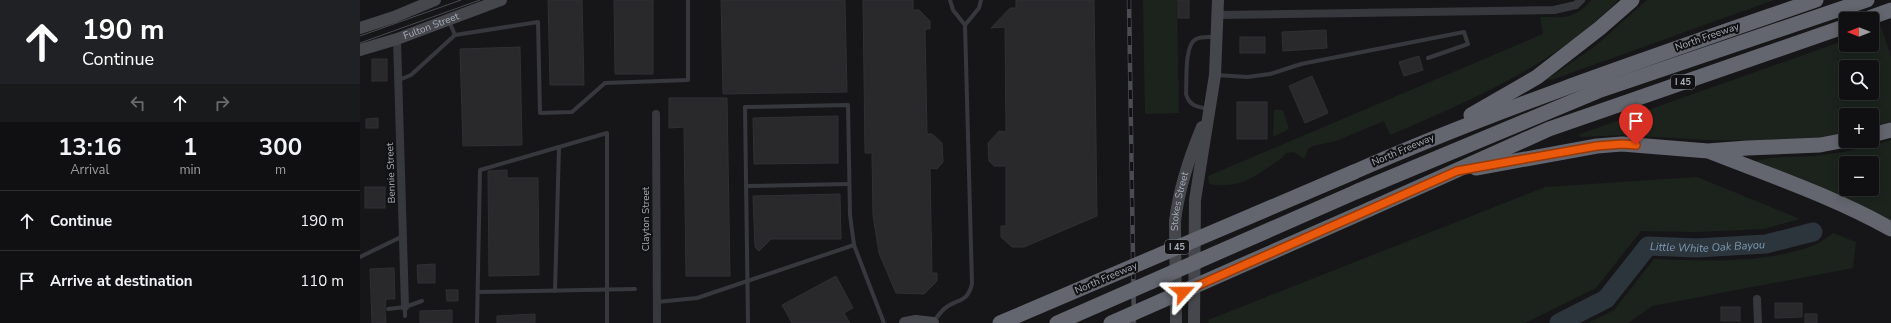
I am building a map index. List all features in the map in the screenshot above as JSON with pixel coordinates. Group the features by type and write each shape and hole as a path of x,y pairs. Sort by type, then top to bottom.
{"highway":[{"path":"1434,137 1536,77 1600,28 1632,0"},
{"name":"North Freeway","path":"1000,323 1434,137 1599,75 1816,0"},
{"name":"North Freeway","path":"1057,323 1358,191 1598,90 1867,0"},
{"path":"1879,14 1889,11"},
{"name":"I 45","path":"1111,323 1370,210 1457,171 1521,140 1839,28"},
{"path":"1879,134 1891,130"},
{"path":"1457,171 1597,146 1622,144 1708,151 1820,145 1839,141"},
{"path":"1708,151 1849,208 1891,229"}],"street":[{"path":"360,28 394,17 435,0"},
{"name":"Fulton Street","path":"360,50 396,39 501,0"},
{"name":"Stokes Street","path":"1194,323 1195,200 1215,75 1218,0"},
{"path":"1218,15 1554,10 1576,5 1581,0"},
{"name":"Bennie Street","path":"396,39 405,307"},
{"name":"Stokes Street","path":"1176,323 1175,221 1177,205 1180,187 1193,148 1209,109"},
{"name":"Clayton Street","path":"656,114 657,323"},
{"path":"1757,299 1758,323"},
{"path":"905,323 916,321 933,323"}],"lane":[{"path":"398,80 411,75 455,35 538,22 540,113 572,112 605,83 688,80 688,0"},
{"path":"933,323 945,308 964,299 969,294 972,284 965,25 953,10 950,0"},
{"path":"965,25 979,8 981,0"},
{"path":"448,19 455,35"},
{"path":"1215,75 1246,77 1270,74 1301,64 1464,32 1468,44 1428,58"},
{"path":"1209,109 1194,106 1188,101 1186,94 1189,48 1195,39 1202,36 1217,37"},
{"path":"748,323 746,281 745,107 848,105 850,215 854,245 884,323"},
{"path":"478,323 480,170 607,134 607,323"},
{"path":"555,291 559,147"},
{"path":"746,186 849,184"},
{"path":"360,257 403,236"},
{"path":"657,302 697,298 854,245"},
{"path":"478,292 635,289"},
{"path":"388,309 405,307 422,301"},
{"path":"405,307 405,316"}],"shaded area":[{"path":"1143,0 1177,0 1179,113 1145,114"},
{"path":"1592,0 1618,0 1567,44 1540,62 1482,94 1390,135 1384,121 1336,141 1313,146 1308,149 1304,159 1294,152 1286,153 1282,158 1256,175 1240,183 1231,185 1209,184 1208,176 1543,34 1540,17 1569,16 1580,11"},
{"path":"1647,0 1774,0 1554,79 1546,80 1594,47"},
{"path":"1881,27 1891,56 1891,122 1879,125 1879,108 1839,108 1839,134 1799,140 1707,140 1623,135 1582,137 1579,136 1580,134 1839,42 1839,52 1879,52 1879,28"},
{"path":"1274,110 1283,110 1289,129 1273,137"},
{"path":"1891,140 1891,222 1761,165 1756,161 1770,158 1805,157 1832,154 1860,148 1879,148 1879,143"},
{"path":"1697,177 1800,219 1764,229 1696,232 1641,231 1596,288 1525,323 1209,323 1208,320 1545,187"},
{"path":"1833,233 1856,242 1853,268 1652,306 1628,323 1588,323 1614,310 1654,259 1736,260 1756,258 1796,251 1815,245"}],"building":[{"path":"548,0 582,0 584,85 550,85"},
{"path":"614,0 653,0 653,74 615,74"},
{"path":"721,0 845,0 847,92 723,94"},
{"path":"863,0 913,0 913,10 919,10 930,21 930,29 925,29 927,134 932,134 942,143 943,162 937,169 930,168 932,273 937,273 937,281 924,294 896,293 879,253 873,215 872,153 865,153"},
{"path":"1016,0 1094,0 1097,216 1024,247 1012,247 1001,237 1001,226 1006,226 1006,166 994,166 989,161 988,143 999,131 1006,132 1005,27 991,28 1010,8 1016,8"},
{"path":"1178,0 1189,0 1189,18 1178,18"},
{"path":"1326,30 1327,48 1283,51 1282,32"},
{"path":"1240,37 1265,37 1265,53 1240,53"},
{"path":"520,47 522,145 463,146 460,49"},
{"path":"1419,56 1423,70 1404,76 1399,62"},
{"path":"372,59 387,59 387,81 372,81"},
{"path":"1312,76 1328,113 1305,123 1289,86"},
{"path":"669,98 727,98 730,276 686,276 684,127 669,128"},
{"path":"1237,102 1267,102 1267,139 1237,139"},
{"path":"838,116 838,163 754,164 753,118"},
{"path":"378,118 378,128 366,128 366,119"},
{"path":"507,170 507,178 538,178 539,275 489,276 488,171"},
{"path":"365,187 385,187 385,208 365,208"},
{"path":"840,194 841,239 771,239 759,251 755,247 753,196"},
{"path":"435,264 435,283 418,283 417,265"},
{"path":"394,268 395,299 386,299 386,323 372,323 370,269"},
{"path":"836,276 853,308 844,313 850,323 792,323 782,305"},
{"path":"446,290 458,290 458,301 447,301"},
{"path":"1775,303 1802,303 1802,317 1775,318"},
{"path":"1721,307 1740,307 1740,321 1721,321"},
{"path":"452,310 452,323 420,323 420,311"},
{"path":"535,314 535,323 497,323 497,316"},
{"path":"1805,314 1817,314 1817,323 1805,323"}],"waterway":[{"name":"Little White Oak Bayou","path":"1559,323 1606,299 1648,246 1697,248 1766,244 1813,232"}],"tram line":[{"path":"360,36 461,0"},
{"path":"360,43 480,0"}],"railway":[{"path":"1129,0 1134,323"}],"route":[{"path":"1183,292 1457,171 1597,146 1622,144 1636,145"}]}
